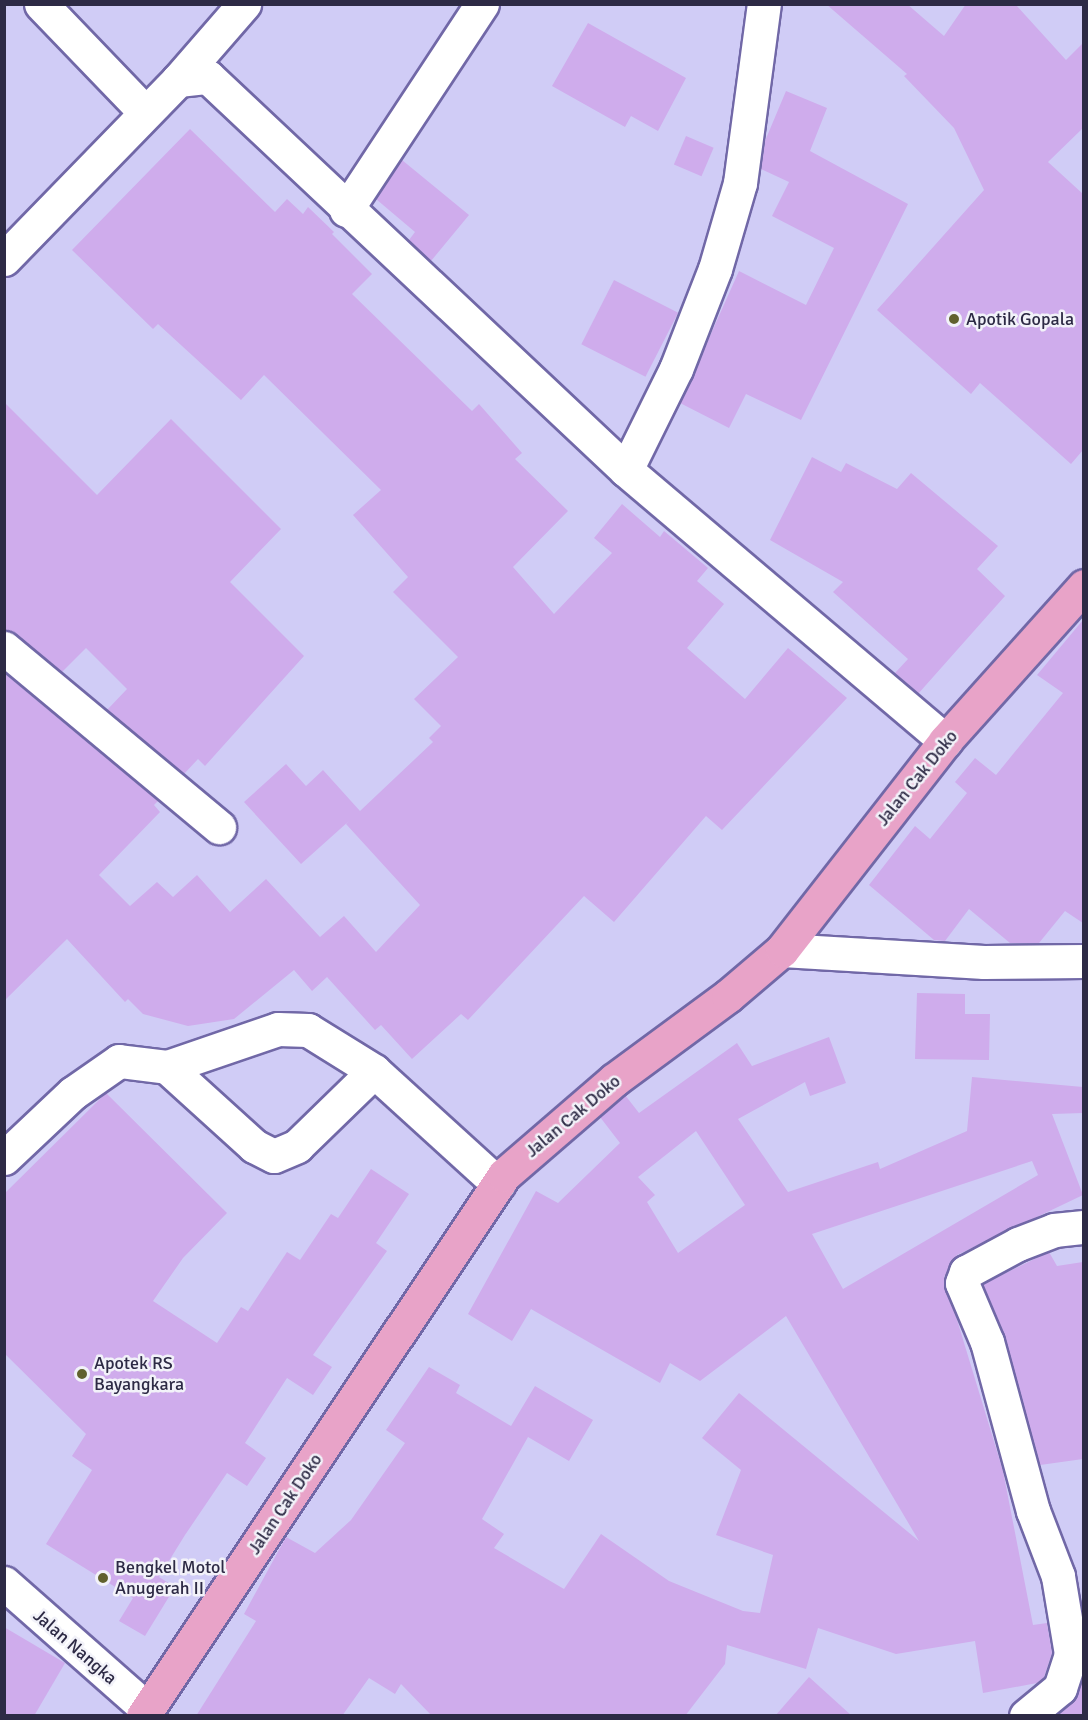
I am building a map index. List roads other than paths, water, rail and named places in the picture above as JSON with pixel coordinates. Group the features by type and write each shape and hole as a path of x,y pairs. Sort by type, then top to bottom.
{"main road":[{"name":"Jalan Cak Doko","path":"145,1712 498,1184 614,1080 782,950 945,741 1083,586"}],"street":[{"path":"41,4 146,112"},
{"path":"4,259 178,80 244,4"},
{"path":"346,210 482,4"},
{"path":"626,470 676,369 715,269 740,183 764,4"},
{"path":"178,80 208,77 222,86 346,210 626,470 945,741"},
{"path":"4,648 219,827"},
{"path":"782,950 984,962 1083,961"},
{"path":"4,1158 104,1069 119,1061 167,1067 290,1028 308,1030 335,1043 374,1071 498,1184"},
{"path":"167,1067 254,1146 274,1156 297,1146 374,1071"},
{"path":"1026,1716 1060,1688 1071,1654 1058,1576 1034,1511 987,1342 962,1283 966,1272 1018,1244 1054,1230 1083,1227"},
{"name":"Jalan Nangka","path":"4,1583 145,1712"}],"place":[{"name":"Apotik Gopala","path":"954,319"},
{"name":"Apotek RS Bayangkara","path":"82,1374"},
{"name":"Bengkel Motol Anugerah II","path":"103,1578"}]}
